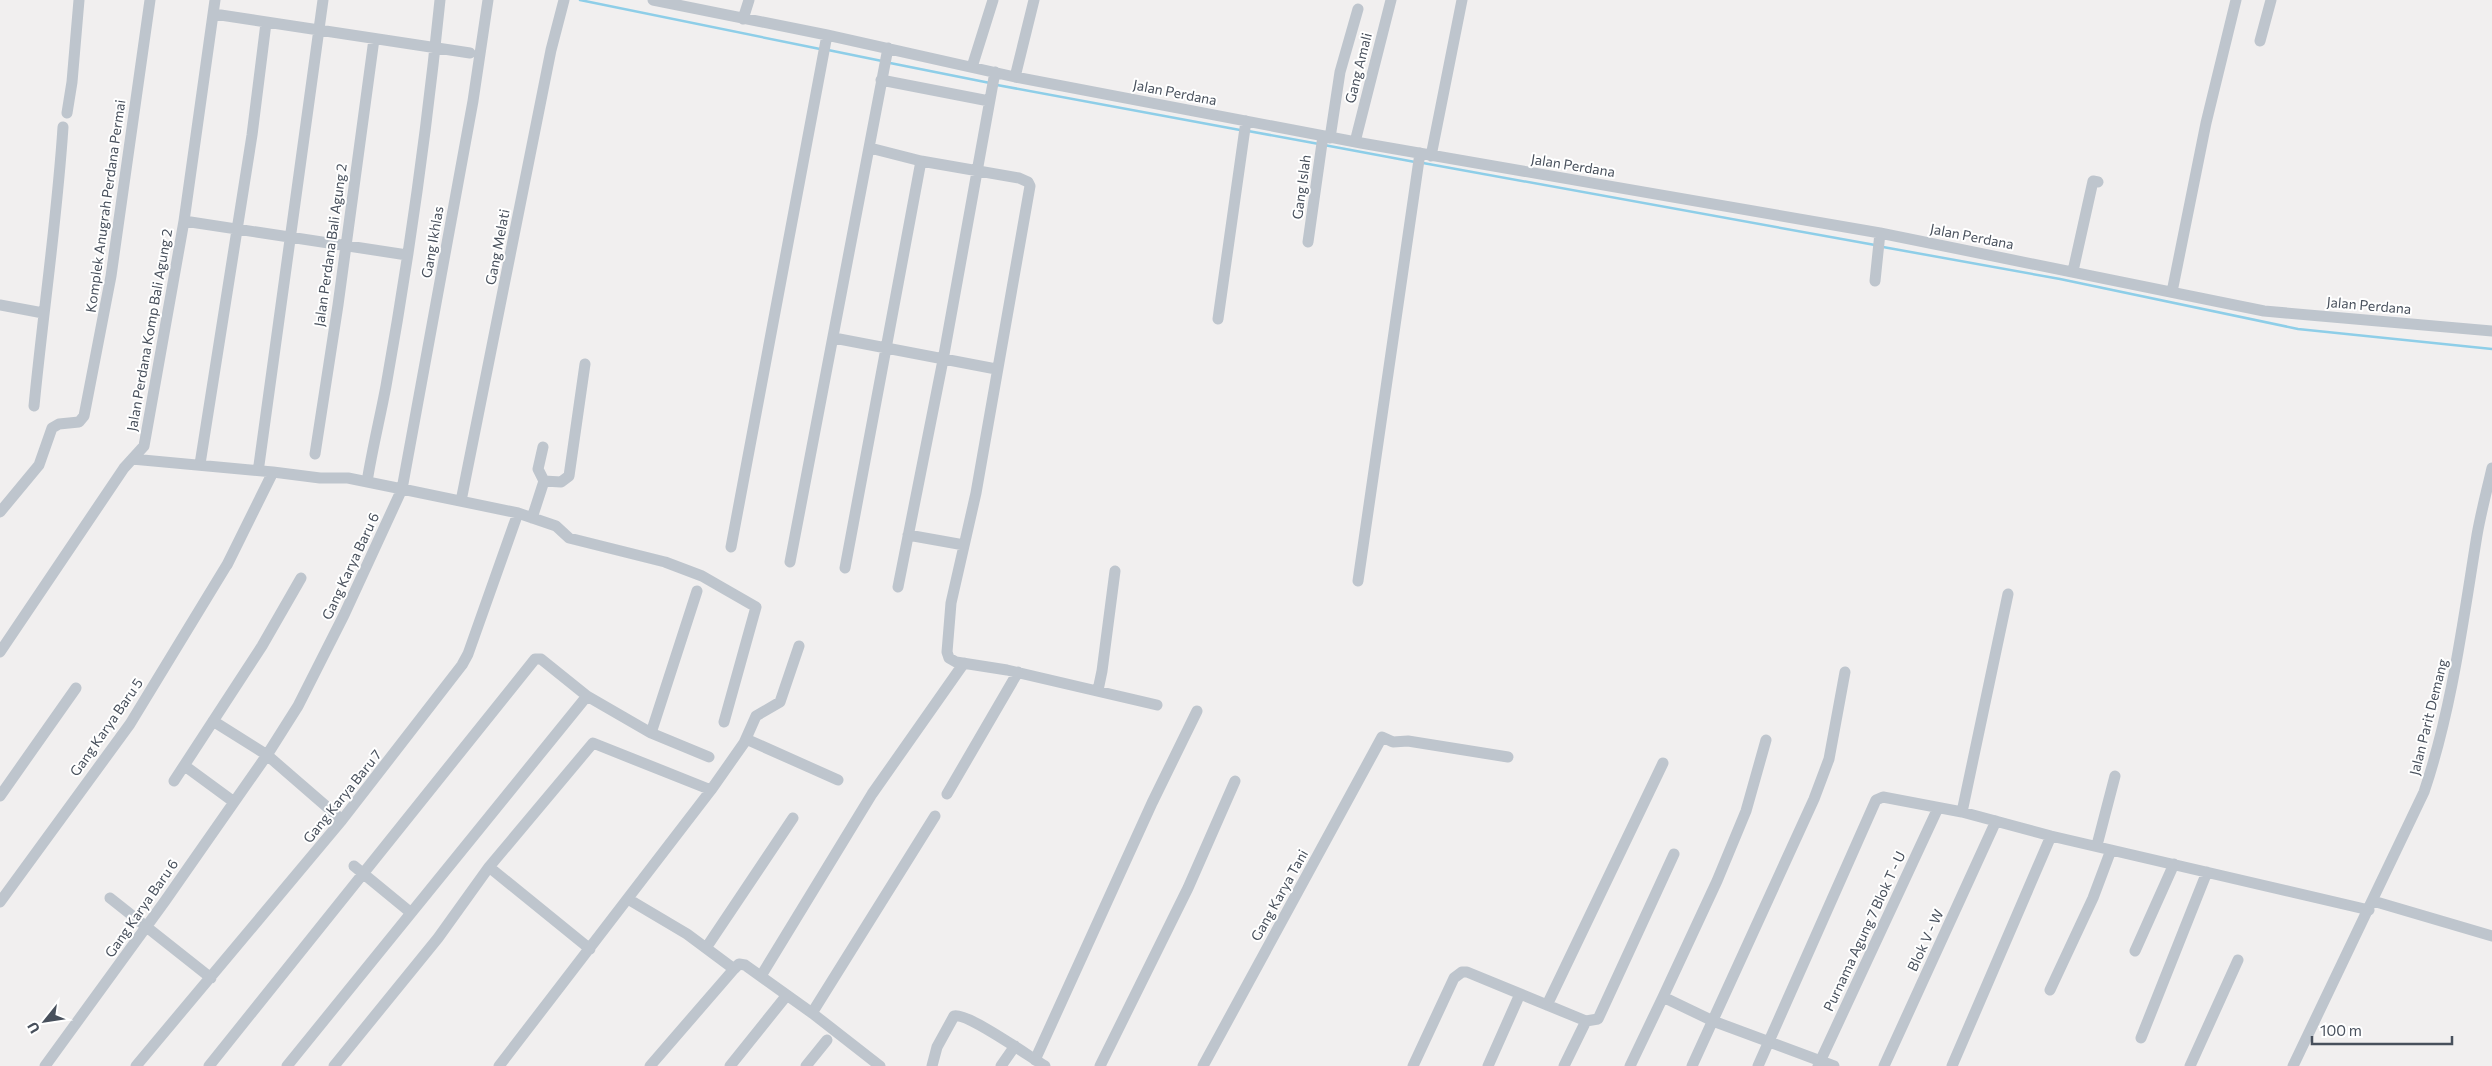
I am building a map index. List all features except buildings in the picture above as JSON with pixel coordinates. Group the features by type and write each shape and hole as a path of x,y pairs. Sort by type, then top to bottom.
{"street":[{"path":"67,113 72,82 79,0"},
{"name":"Komplek Anugrah Perdana Permai","path":"0,512 39,465 52,428 59,424 81,421 84,416 111,276 150,0"},
{"name":"Jalan Perdana Komp Bali Agung 2","path":"0,652 132,459 144,446 184,221 215,0"},
{"path":"260,465 323,0"},
{"path":"367,480 386,386 407,256 440,0"},
{"name":"Gang Ikhlas","path":"402,489 473,101 488,0"},
{"name":"Gang Melati","path":"461,501 552,50 564,0"},
{"name":"Jalan Perdana","path":"653,0 689,4 825,43 972,67 992,86 1015,77 1246,123 1355,142 1422,159 1879,242 2073,272 2264,311 2492,331"},
{"path":"743,19 749,0"},
{"path":"972,67 993,0"},
{"path":"1015,77 1034,0"},
{"name":"Gang Amali","path":"1355,142 1390,0"},
{"path":"1358,581 1422,159 1462,0"},
{"path":"2172,292 2206,123 2236,0"},
{"path":"2260,41 2271,0"},
{"name":"Gang Islah","path":"1308,242 1340,72 1358,9"},
{"path":"214,14 320,32 470,53"},
{"path":"200,464 252,134 266,23"},
{"name":"Jalan Perdana Bali Agung 2","path":"314,454 374,39"},
{"path":"731,547 825,43"},
{"path":"790,562 887,52"},
{"path":"881,77 992,86 943,360 898,587"},
{"path":"1218,319 1246,123"},
{"path":"34,406 43,314 59,191 63,127"},
{"path":"870,148 921,161 1019,178 1028,182 1030,186 996,369 976,493 951,603 947,652 950,658 964,663 1018,672 1157,705"},
{"path":"844,568 887,349 921,161"},
{"path":"2073,272 2093,181 2098,182"},
{"path":"184,221 407,256"},
{"path":"1875,280 1879,242"},
{"path":"0,305 43,314"},
{"path":"834,338 996,369"},
{"path":"544,481 561,482 569,476 585,364"},
{"path":"532,518 544,481 538,469 543,447"},
{"path":"132,459 200,464 320,478 367,480 518,513 556,526 569,538 665,562 702,576 756,607 724,722"},
{"name":"Jalan Parit Demang","path":"2293,1066 2424,792 2433,766 2452,689 2478,532 2492,468"},
{"name":"Gang Karya Baru 5","path":"0,902 130,724 228,564 273,472"},
{"name":"Gang Karya Baru 6","path":"45,1066 234,802 298,706 318,668 402,489"},
{"name":"Gang Karya Baru 7","path":"136,1066 342,820 462,664 468,654 518,513"},
{"path":"908,534 964,545"},
{"path":"1098,690 1115,571"},
{"path":"174,781 262,646 301,578"},
{"path":"651,732 697,592"},
{"path":"1962,812 2008,594"},
{"path":"499,1066 711,790 746,739 756,716 780,702 799,646"},
{"path":"209,1066 358,870 535,659 541,658 587,696 651,732 709,757"},
{"path":"761,976 872,794 964,663"},
{"path":"948,794 1018,672"},
{"path":"1692,1066 1777,882 1829,759 1845,672"},
{"path":"0,796 76,688"},
{"path":"287,1066 587,696"},
{"path":"932,1066 937,1047 955,1015 974,1022 1040,1063 1152,803 1196,711"},
{"path":"213,721 267,755 342,820"},
{"name":"Gang Karya Tani","path":"1203,1066 1382,737 1393,742 1408,741 1508,757"},
{"path":"746,739 838,780"},
{"path":"1630,1066 1716,881 1746,811 1766,740"},
{"path":"334,1066 438,938 490,867 592,742 711,790"},
{"path":"1547,1005 1663,763"},
{"path":"185,766 234,802"},
{"path":"2097,846 2115,776"},
{"path":"1100,1066 1188,888 1235,781"},
{"path":"1758,1066 1771,1041 1876,800 1883,796 1962,812 1995,823 2207,872 2371,905 2492,936"},
{"name":"Purnama Agung 7 Blok T - U","path":"1819,1063 1938,808"},
{"path":"812,1013 934,816"},
{"path":"706,948 793,818"},
{"name":"Blok V - W","path":"1884,1066 1995,823"},
{"path":"1952,1066 2051,836"},
{"path":"2050,990 2093,898 2111,850"},
{"path":"1414,1066 1454,978 1462,972 1474,974 1586,1022 1598,1019 1674,854"},
{"path":"2135,951 2174,864"},
{"path":"490,867 590,949"},
{"path":"358,870 410,912"},
{"path":"2141,1038 2207,872"},
{"path":"110,898 147,925 211,978"},
{"path":"628,899 687,934 734,969"},
{"path":"2190,1066 2238,960"},
{"path":"650,1066 739,964 744,965 761,976 880,1066"},
{"path":"1488,1066 1520,994"},
{"path":"730,1066 787,995"},
{"path":"1663,997 1713,1021 1771,1041 1819,1063 1834,1066"},
{"path":"1564,1066 1586,1022"},
{"path":"806,1066 827,1040"},
{"path":"1001,1066 1015,1046"}],"waterway":[{"path":"580,0 820,49"},
{"path":"828,50 882,61"},
{"path":"890,63 990,83"},
{"path":"997,85 1240,130"},
{"path":"1248,131 1319,144"},
{"path":"1324,145 1415,162"},
{"path":"1423,163 1875,245"},
{"path":"1883,247 2060,279 2298,329 2492,349"}]}
